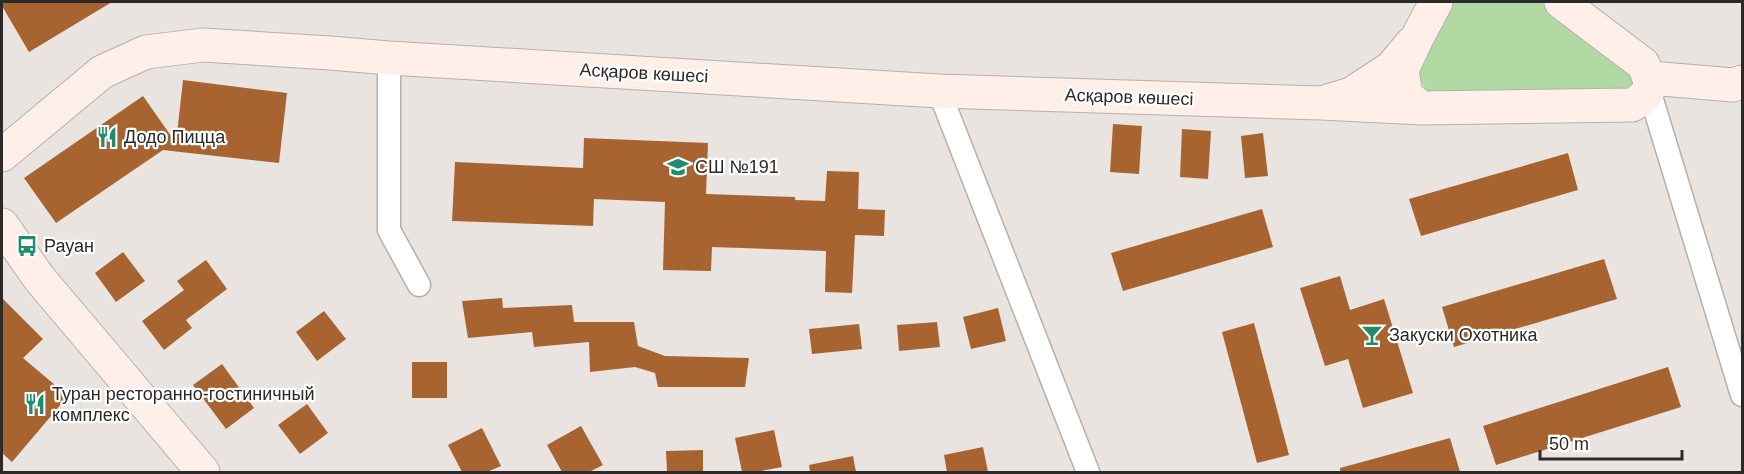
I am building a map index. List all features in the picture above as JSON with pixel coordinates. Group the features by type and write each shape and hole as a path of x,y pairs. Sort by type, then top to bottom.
{"street":[{"path":"1422,108 1406,96 1402,70 1435,2"},
{"path":"1560,2 1643,64 1743,395"},
{"path":"1321,103 1351,94 1391,68 1417,38"},
{"name":"Асқаров көшесі","path":"2,155 102,72 146,52 203,45 939,91 1422,108 1632,105 1642,99 1650,84"},
{"path":"389,58 389,231 419,285"},
{"path":"1650,84 1733,85 1743,82"},
{"path":"939,91 1088,472"},
{"path":"2,225 39,278 203,472"}],"green space":[{"path":"1451,2 1543,2 1631,66 1633,80 1628,94 1429,96 1415,70"}],"building":[{"path":"2,2 112,2 29,52 2,6"},
{"path":"183,80 287,93 279,163 163,150 56,223 24,178 143,96 176,143"},
{"path":"1113,124 1142,126 1139,174 1110,172"},
{"path":"1182,129 1211,131 1208,179 1180,177"},
{"path":"1263,133 1268,176 1245,178 1241,136"},
{"name":"СШ №191","path":"584,138 708,143 706,194 795,197 795,200 825,201 827,171 859,172 858,209 885,210 884,236 855,235 852,293 825,292 826,251 712,247 711,271 663,270 665,202 594,199 593,226 452,221 455,162 583,168"},
{"path":"1568,153 1578,190 1421,236 1409,199"},
{"path":"1262,209 1273,247 1123,291 1111,253"},
{"path":"123,252 145,281 116,302 95,273"},
{"path":"1604,259 1617,299 1454,347 1442,307"},
{"path":"206,260 227,289 186,320 192,328 164,350 142,321 184,290 177,281"},
{"path":"1340,276 1350,310 1384,299 1413,393 1363,408 1348,359 1325,366 1300,288"},
{"path":"2,298 43,339 23,358 68,396 12,462 2,453"},
{"path":"502,298 503,308 572,305 574,322 634,322 638,346 665,356 749,358 745,387 658,387 655,373 635,367 590,372 589,342 534,347 532,332 468,338 462,301"},
{"path":"998,308 1006,341 971,349 963,317"},
{"path":"324,311 346,339 317,361 296,332"},
{"path":"937,322 940,347 899,351 897,325"},
{"path":"1254,323 1289,455 1257,463 1222,332"},
{"path":"859,324 862,349 812,354 809,329"},
{"path":"412,362 447,362 447,398 412,398"},
{"path":"222,364 254,408 226,429 193,385"},
{"path":"1668,367 1681,407 1496,465 1483,426"},
{"path":"307,404 328,433 300,454 278,425"},
{"path":"581,426 603,465 589,472 562,472 547,445"},
{"path":"482,428 501,466 487,472 462,472 448,445"},
{"path":"774,430 782,467 742,472 735,438"},
{"path":"1450,438 1460,472 1340,472 1340,468"},
{"path":"983,447 988,472 947,472 944,455"},
{"path":"703,450 703,472 667,472 666,451"},
{"path":"853,456 856,472 810,472 809,465"}],"place":[{"name":"Додо Пицца","path":"107,137"},
{"name":"СШ №191","path":"678,167"},
{"name":"Рауан","path":"27,246"},
{"name":"Закуски Охотника","path":"1372,335"},
{"name":"Туран ресторанно-гостиничный комплекс","path":"35,404"}]}
